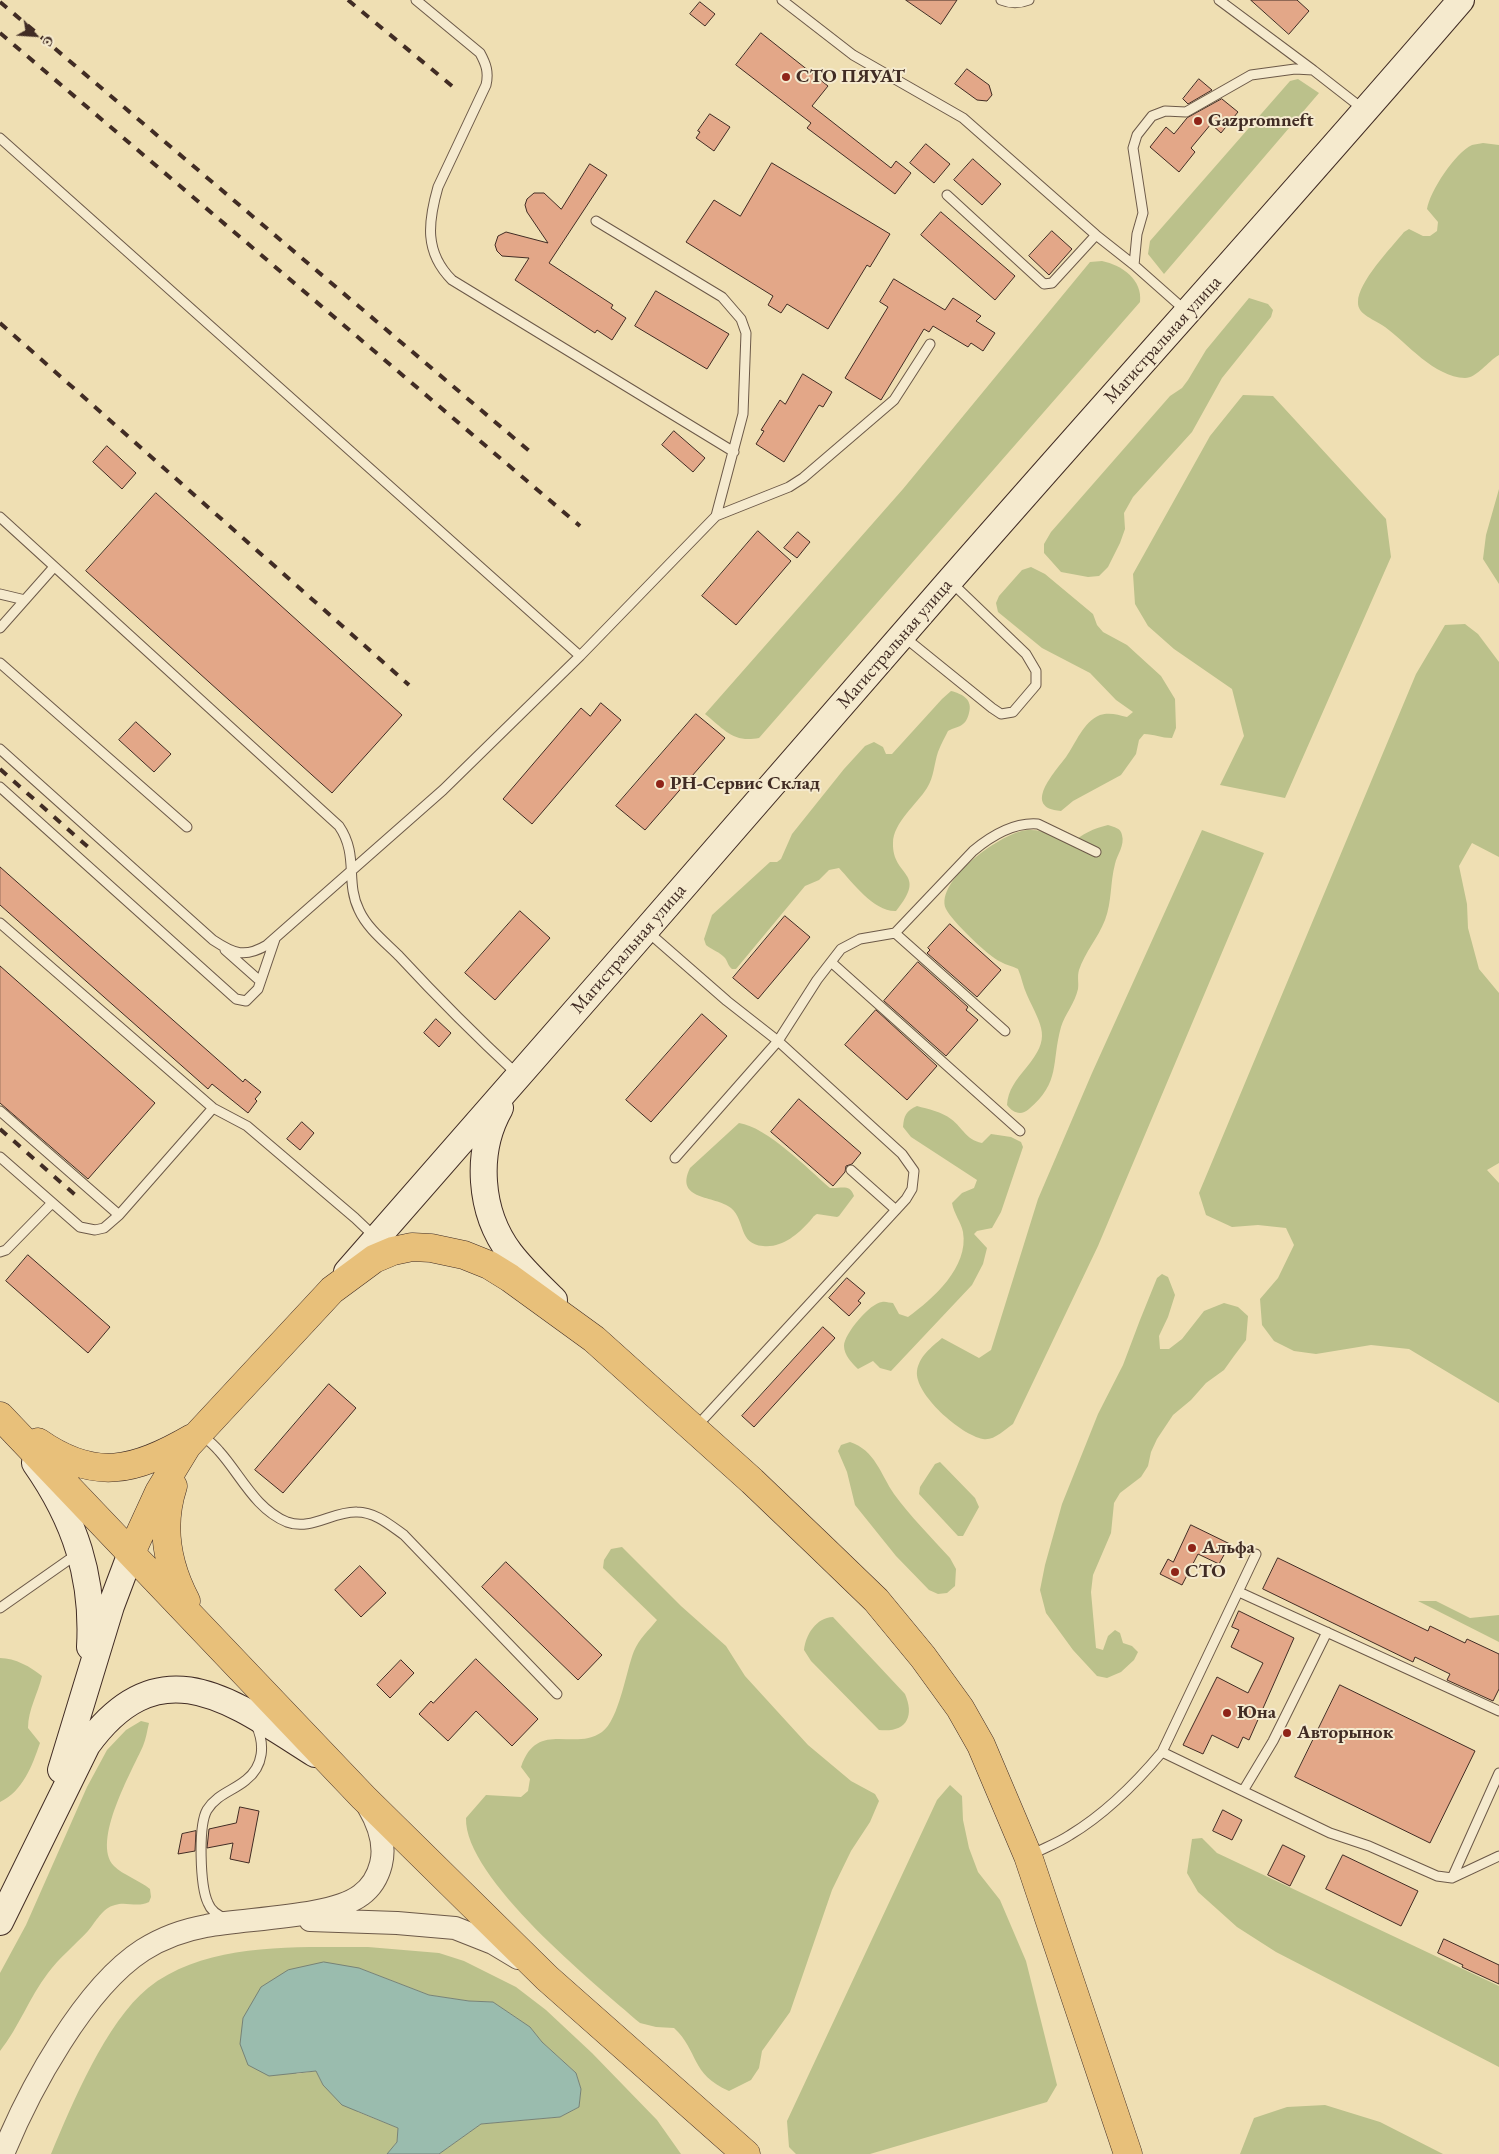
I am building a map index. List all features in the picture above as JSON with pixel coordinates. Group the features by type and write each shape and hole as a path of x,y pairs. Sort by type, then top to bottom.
{"main road":[{"name":"Магистральная улица","path":"332,1290 520,1077 902,635 1461,0"},
{"path":"520,1077 499,1110 491,1128 485,1151 483,1176 489,1208 496,1231 510,1253 532,1278 594,1339 752,1482 876,1600 923,1657 960,1708 981,1745 1028,1856 1128,2154"},
{"path":"33,1853 111,1606 131,1553 172,1469 187,1446 332,1290 374,1259 393,1251 412,1247 450,1251 489,1265 594,1339"},
{"path":"0,1416 54,1453 71,1462 88,1467 110,1469 134,1464 181,1445 200,1434"},
{"path":"0,1416 49,1483 65,1512 81,1551 90,1595 89,1678"},
{"path":"0,1416 363,1797 547,1978 746,2154"},
{"path":"200,1434 172,1491 167,1512 166,1541 172,1570 186,1601 221,1647"},
{"path":"0,1922 87,1745 99,1728 116,1711 137,1698 158,1691 178,1689 196,1691 236,1705 331,1764"},
{"path":"1116,2154 1117,2119"}],"street":[{"path":"3,2154 12,2131 48,2064 94,1996 118,1971 142,1951 156,1943 192,1930 326,1909 362,1895 370,1887 380,1869 383,1849 377,1824 363,1797"},
{"path":"264,1919 397,1922 455,1928 493,1943 547,1978"}],"lane":[{"path":"416,0 480,52 486,64 488,75 486,85 438,187 433,205 430,225 431,244 436,260 442,270 452,280 734,452"},
{"path":"782,0 853,55 963,118 1096,235 1134,264 1188,312"},
{"path":"1001,0 1009,3 1021,3 1030,0"},
{"path":"1218,0 1365,111"},
{"path":"1134,264 1137,234 1143,213 1133,148 1137,135 1152,116 1165,112 1186,112 1251,75 1295,69 1313,70"},
{"path":"0,138 580,656"},
{"path":"947,195 1044,284 1052,283 1096,235"},
{"path":"596,221 722,297 741,319 746,333 743,414 716,516"},
{"path":"213,940 231,951 249,953 262,948 276,937 443,790 580,656 716,516 789,487 803,478 894,400 930,344"},
{"path":"0,517 339,826 347,838 350,849 354,898 363,918 448,1008 520,1077"},
{"path":"0,628 54,567"},
{"path":"902,635 1001,714 1013,712 1036,686 1036,671 1026,654 950,581"},
{"path":"0,594 25,600"},
{"path":"0,663 187,827"},
{"path":"0,749 260,981"},
{"path":"0,787 236,999 246,1001 252,996 260,981 276,937"},
{"path":"675,1158 778,1041 830,962 850,943 860,939 894,933 973,851 991,838 1029,823 1038,824 1096,852"},
{"path":"0,923 213,1108 240,1122 262,1139 355,1218 376,1239"},
{"path":"646,930 727,1001 778,1041 878,1132 911,1165 915,1178 912,1189 896,1210 694,1429"},
{"path":"894,933 1005,1032"},
{"path":"830,962 1020,1132"},
{"path":"0,1157 72,1222 88,1230 104,1228 120,1215 213,1108"},
{"path":"0,1111 120,1215"},
{"path":"851,1170 896,1210"},
{"path":"0,1252 6,1250 51,1204"},
{"path":"200,1434 218,1450 255,1498 287,1522 302,1525 319,1522 341,1513 357,1512 379,1518 404,1534 557,1694"},
{"path":"0,1608 81,1551"},
{"path":"1028,1856 1069,1836 1095,1817 1142,1776 1162,1752 1256,1554"},
{"path":"1239,1592 1499,1711"},
{"path":"1243,1791 1273,1741 1327,1632"},
{"path":"192,1930 204,1916 207,1902 201,1856 201,1825 203,1817 214,1800 247,1780 256,1768 261,1756 263,1745 256,1725 236,1705"},
{"path":"1162,1752 1330,1833 1369,1846 1437,1876 1452,1878 1499,1856"},
{"path":"1452,1878 1499,1773"},
{"path":"207,1902 219,1916 240,1921"}],"green space":[{"path":"1298,79 1319,93 1164,274 1148,254 1150,241 1290,81"},
{"path":"1483,143 1499,145 1499,355 1474,375 1465,378 1443,372 1432,366 1385,327 1364,314 1358,302 1359,294 1369,275 1404,232 1409,229 1423,236 1430,236 1437,231 1438,222 1427,209 1438,183 1451,164 1465,149 1472,145"},
{"path":"1102,261 1124,270 1135,280 1140,294 1140,302 759,738 742,739 724,730 705,714 903,489 1090,262"},
{"path":"1249,298 1268,304 1273,310 1271,317 1222,378 1192,432 1133,497 1124,513 1125,529 1120,543 1108,567 1099,576 1088,577 1061,572 1044,553 1044,544 1051,532 1170,396 1182,388 1206,350"},
{"path":"1243,395 1273,396 1386,519 1391,557 1285,798 1220,785 1244,736 1232,689 1174,649 1148,626 1135,604 1133,574 1210,436"},
{"path":"1499,489 1499,584 1483,559 1486,535"},
{"path":"1031,567 1045,574 1093,614 1097,625 1103,632 1127,645 1161,676 1175,699 1176,728 1172,738 1144,734 1139,740 1136,754 1121,775 1073,801 1061,811 1049,808 1043,803 1042,797 1049,780 1066,757 1080,733 1094,718 1100,715 1111,714 1127,717 1133,712 1116,700 1090,673 1042,648 998,612 996,603 999,596 1022,570"},
{"path":"1465,624 1478,634 1499,662 1499,857 1472,843 1459,866 1467,904 1468,928 1479,969 1499,993 1499,1163 1487,1170 1499,1183 1499,1403 1409,1349 1371,1345 1316,1354 1294,1351 1274,1341 1262,1325 1260,1299 1278,1278 1294,1245 1286,1228 1258,1225 1232,1227 1206,1215 1199,1193 1416,674 1445,625"},
{"path":"951,691 966,698 970,704 969,713 964,723 948,731 938,752 929,784 901,821 894,836 894,854 909,881 909,888 905,898 896,911 880,907 864,896 839,868 829,870 819,880 805,886 736,969 732,969 723,956 706,945 704,939 712,915 770,862 777,862 781,859 792,834 865,746 874,742 883,747 886,754 892,754"},
{"path":"1108,825 1119,829 1123,839 1113,871 1109,906 1105,920 1079,970 1078,989 1061,1027 1051,1081 1039,1099 1029,1109 1017,1113 1007,1105 1009,1095 1016,1081 1039,1048 1042,1040 1040,1024 1018,969 995,959 971,938 949,914 946,909 945,898 950,885 960,872 973,859 1003,839 1017,833 1034,830 1051,834 1071,844 1088,832"},
{"path":"1202,830 1264,853 1098,1246 1013,1424 991,1438 983,1439 974,1436 952,1422 931,1402 918,1380 918,1366 926,1352 942,1338 979,1358 991,1350 1038,1199 1092,1073"},
{"path":"917,1106 935,1111 947,1117 976,1141 982,1143 991,1134 1011,1137 1021,1142 1023,1147 1001,1212 992,1228 977,1231 974,1234 987,1248 983,1264 972,1285 891,1371 880,1368 873,1361 858,1369 847,1356 844,1349 845,1341 853,1327 871,1308 883,1302 893,1303 899,1314 908,1317 928,1301 947,1281 955,1270 963,1245 962,1228 952,1203 962,1193 974,1188 977,1180 911,1137 903,1127 904,1119 910,1110"},
{"path":"739,1123 750,1126 774,1140 830,1188 850,1189 854,1196 839,1216 817,1214 789,1240 777,1245 763,1246 755,1244 746,1237 736,1213 731,1208 692,1192 687,1186 690,1168"},
{"path":"1162,1274 1168,1277 1175,1295 1159,1336 1160,1349 1169,1349 1182,1339 1204,1311 1224,1303 1238,1307 1248,1316 1246,1340 1224,1370 1206,1383 1191,1400 1173,1415 1157,1439 1151,1452 1148,1466 1141,1477 1120,1493 1114,1503 1111,1533 1093,1575 1091,1592 1096,1648 1103,1650 1108,1636 1115,1630 1120,1633 1123,1643 1132,1646 1138,1652 1134,1660 1121,1672 1107,1678 1097,1676 1073,1650 1046,1613 1040,1590 1062,1504 1098,1414 1123,1365 1157,1278"},
{"path":"850,1442 866,1451 900,1502 950,1558 956,1569 955,1586 947,1593 938,1594 929,1590 896,1556 855,1505 847,1472 838,1451 841,1445"},
{"path":"940,1462 975,1498 979,1507 963,1536 958,1536 919,1494 920,1487 935,1464"},
{"path":"622,1547 681,1606 726,1646 745,1676 808,1745 851,1781 875,1794 879,1801 870,1822 851,1851 832,1890 790,2012 762,2051 759,2068 751,2080 729,2091 707,2077 696,2062 688,2045 674,2028 656,2027 640,2023 535,1928 508,1899 486,1870 471,1842 466,1818 486,1795 521,1797 528,1791 530,1779 521,1767 528,1753 536,1744 546,1740 591,1737 602,1732 608,1726 617,1706 634,1651 641,1639 657,1620 603,1568 604,1560 611,1549"},
{"path":"1418,1601 1436,1601 1470,1618 1499,1615 1499,1642"},
{"path":"833,1617 905,1694 909,1710 906,1722 902,1726 896,1729 879,1730 811,1661 804,1650 807,1638 813,1628 822,1620"},
{"path":"0,1658 22,1664 42,1676 28,1721 28,1728 40,1743 30,1769 21,1785 0,1802"},
{"path":"141,1721 149,1723 145,1741 116,1806 107,1841 108,1855 114,1866 150,1889 151,1897 149,1902 145,1904 119,1904 103,1912 88,1931 48,1973 0,2051 0,1973 26,1925 87,1787 107,1750 126,1730"},
{"path":"950,1785 962,1796 963,1820 969,1848 978,1872 1000,1900 1026,1961 1057,2085 1047,2102 870,2154 796,2154 789,2147 787,2121 937,1800"},
{"path":"1202,1838 1217,1853 1499,1986 1499,2067 1276,1952 1237,1927 1198,1892 1187,1873 1192,1839"},
{"path":"368,1947 439,1953 464,1961 516,1987 546,2010 592,2053 657,2120 681,2154 439,2154 481,2124 560,2117 579,2107 581,2089 576,2073 542,2042 530,2027 493,2002 469,2001 429,1995 359,1968 296,2074 316,2071 323,2085 358,2112 398,2128 397,2142 387,2154 51,2154 80,2088 104,2042 118,2021 148,1988 172,1973 198,1962 225,1955 283,1948"},
{"path":"1325,2105 1380,2122 1443,2154 1240,2154 1254,2118 1287,2107"}],"shaded area":[{"path":"324,1962 359,1968 429,1995 469,2001 493,2002 530,2027 542,2042 576,2073 581,2089 579,2107 560,2117 481,2124 439,2154 387,2154 397,2142 398,2128 342,2105 323,2085 316,2071 269,2076 248,2065 240,2044 243,2018 261,1987 288,1970"}],"building":[{"path":"906,0 957,0 941,24"},
{"path":"1251,0 1297,0 1309,11 1289,34"},
{"path":"700,2 715,14 705,26 690,14"},
{"path":"761,33 828,86 812,106 891,168 896,161 911,173 895,194 807,128 811,123 736,65"},
{"path":"967,69 989,85 992,95 987,101 977,100 955,84"},
{"path":"1199,79 1212,90 1188,104 1183,99"},
{"path":"1222,99 1238,112 1221,133 1211,124 1191,148 1195,152 1179,172 1150,147 1166,127 1174,134 1187,118"},
{"path":"710,114 730,127 714,151 696,138 700,132 698,131"},
{"path":"926,144 950,164 934,183 910,163"},
{"path":"973,159 1001,184 982,205 954,180"},
{"path":"772,163 890,234 870,267 867,265 828,329 787,304 781,313 768,305 773,296 686,242 714,200 740,216"},
{"path":"590,164 607,175 549,263 613,305 611,308 626,318 612,340 597,330 595,333 515,280 529,258 502,256 497,251 495,245 498,236 506,232 548,243 527,212 525,205 527,199 534,193 544,193 561,209"},
{"path":"941,212 1015,276 995,300 921,235"},
{"path":"1052,231 1072,249 1049,275 1029,256"},
{"path":"894,279 945,310 953,298 981,316 976,321 995,333 983,351 971,343 968,347 933,326 929,332 924,329 881,400 845,378 888,307 880,302"},
{"path":"656,291 729,334 707,369 635,326"},
{"path":"803,374 832,392 823,407 819,405 784,462 756,444 764,431 761,430 780,400 785,404"},
{"path":"674,431 705,458 693,472 662,445"},
{"path":"107,446 136,473 122,489 93,462"},
{"path":"156,493 402,715 332,793 86,571"},
{"path":"758,531 791,561 736,625 702,596"},
{"path":"798,532 810,542 797,558 784,548"},
{"path":"601,703 621,720 532,824 503,799 581,708 590,716"},
{"name":"РН-Сервис Cклад","path":"696,714 725,738 645,830 616,806"},
{"path":"136,722 171,754 154,772 119,740"},
{"path":"0,867 243,1082 245,1079 261,1092 248,1113 212,1084 208,1089 0,905"},
{"path":"520,911 550,938 495,1000 465,973"},
{"path":"785,916 810,937 758,999 733,978"},
{"path":"950,924 1001,970 977,997 927,953 930,950 928,948"},
{"path":"918,962 968,1007 966,1010 978,1020 946,1056 884,1001"},
{"path":"0,966 155,1103 88,1179 0,1103"},
{"path":"876,1010 937,1066 907,1100 845,1045"},
{"path":"702,1014 727,1036 651,1122 626,1100"},
{"path":"436,1019 451,1033 439,1047 424,1033"},
{"path":"799,1099 861,1153 852,1164 846,1166 845,1172 833,1186 771,1132"},
{"path":"302,1122 314,1133 300,1150 287,1139"},
{"path":"28,1255 110,1327 88,1353 6,1281"},
{"path":"847,1278 865,1293 858,1301 861,1303 849,1316 829,1298"},
{"path":"823,1327 835,1338 754,1427 742,1416"},
{"path":"329,1384 356,1408 283,1493 255,1470"},
{"path":"1191,1525 1230,1544 1219,1564 1198,1554 1182,1585 1160,1574 1168,1559 1173,1562"},
{"path":"1278,1558 1428,1631 1430,1626 1465,1643 1467,1639 1499,1654 1499,1689 1493,1701 1447,1680 1450,1674 1415,1657 1413,1662 1263,1589"},
{"path":"506,1562 602,1655 578,1680 482,1587"},
{"path":"360,1566 386,1593 361,1617 335,1590"},
{"path":"1239,1611 1294,1638 1249,1740 1243,1737 1238,1748 1212,1735 1203,1754 1183,1745 1217,1677 1248,1693 1263,1663 1231,1647 1239,1630 1232,1627"},
{"path":"476,1659 538,1719 512,1746 476,1711 448,1741 419,1714 431,1701 433,1703"},
{"path":"401,1660 414,1673 390,1698 377,1685"},
{"path":"1340,1685 1475,1751 1430,1843 1295,1777"},
{"path":"240,1807 259,1811 249,1863 230,1859 233,1843 207,1848 209,1829 236,1823"},
{"path":"1223,1810 1242,1820 1232,1840 1213,1831"},
{"path":"196,1831 195,1851 178,1854 182,1834"},
{"path":"1283,1845 1305,1856 1290,1886 1268,1875"},
{"path":"1343,1855 1418,1891 1401,1926 1326,1889"},
{"path":"1444,1939 1499,1965 1499,1984 1462,1967 1463,1965 1438,1953"}],"railway":[{"path":"348,0 452,86"},
{"path":"0,2 534,455"},
{"path":"0,33 580,526"},
{"path":"0,323 409,685"},
{"path":"0,769 88,847"},
{"path":"0,1129 81,1200"}],"place":[{"name":"СТО ПЯУАТ","path":"786,77"},
{"name":"Gazpromneft","path":"1198,121"},
{"name":"РН-Сервис Cклад","path":"660,784"},
{"name":"Альфа","path":"1192,1548"},
{"name":"СТО","path":"1175,1572"},
{"name":"Юна","path":"1227,1713"},
{"name":"Авторынок","path":"1287,1733"}]}
